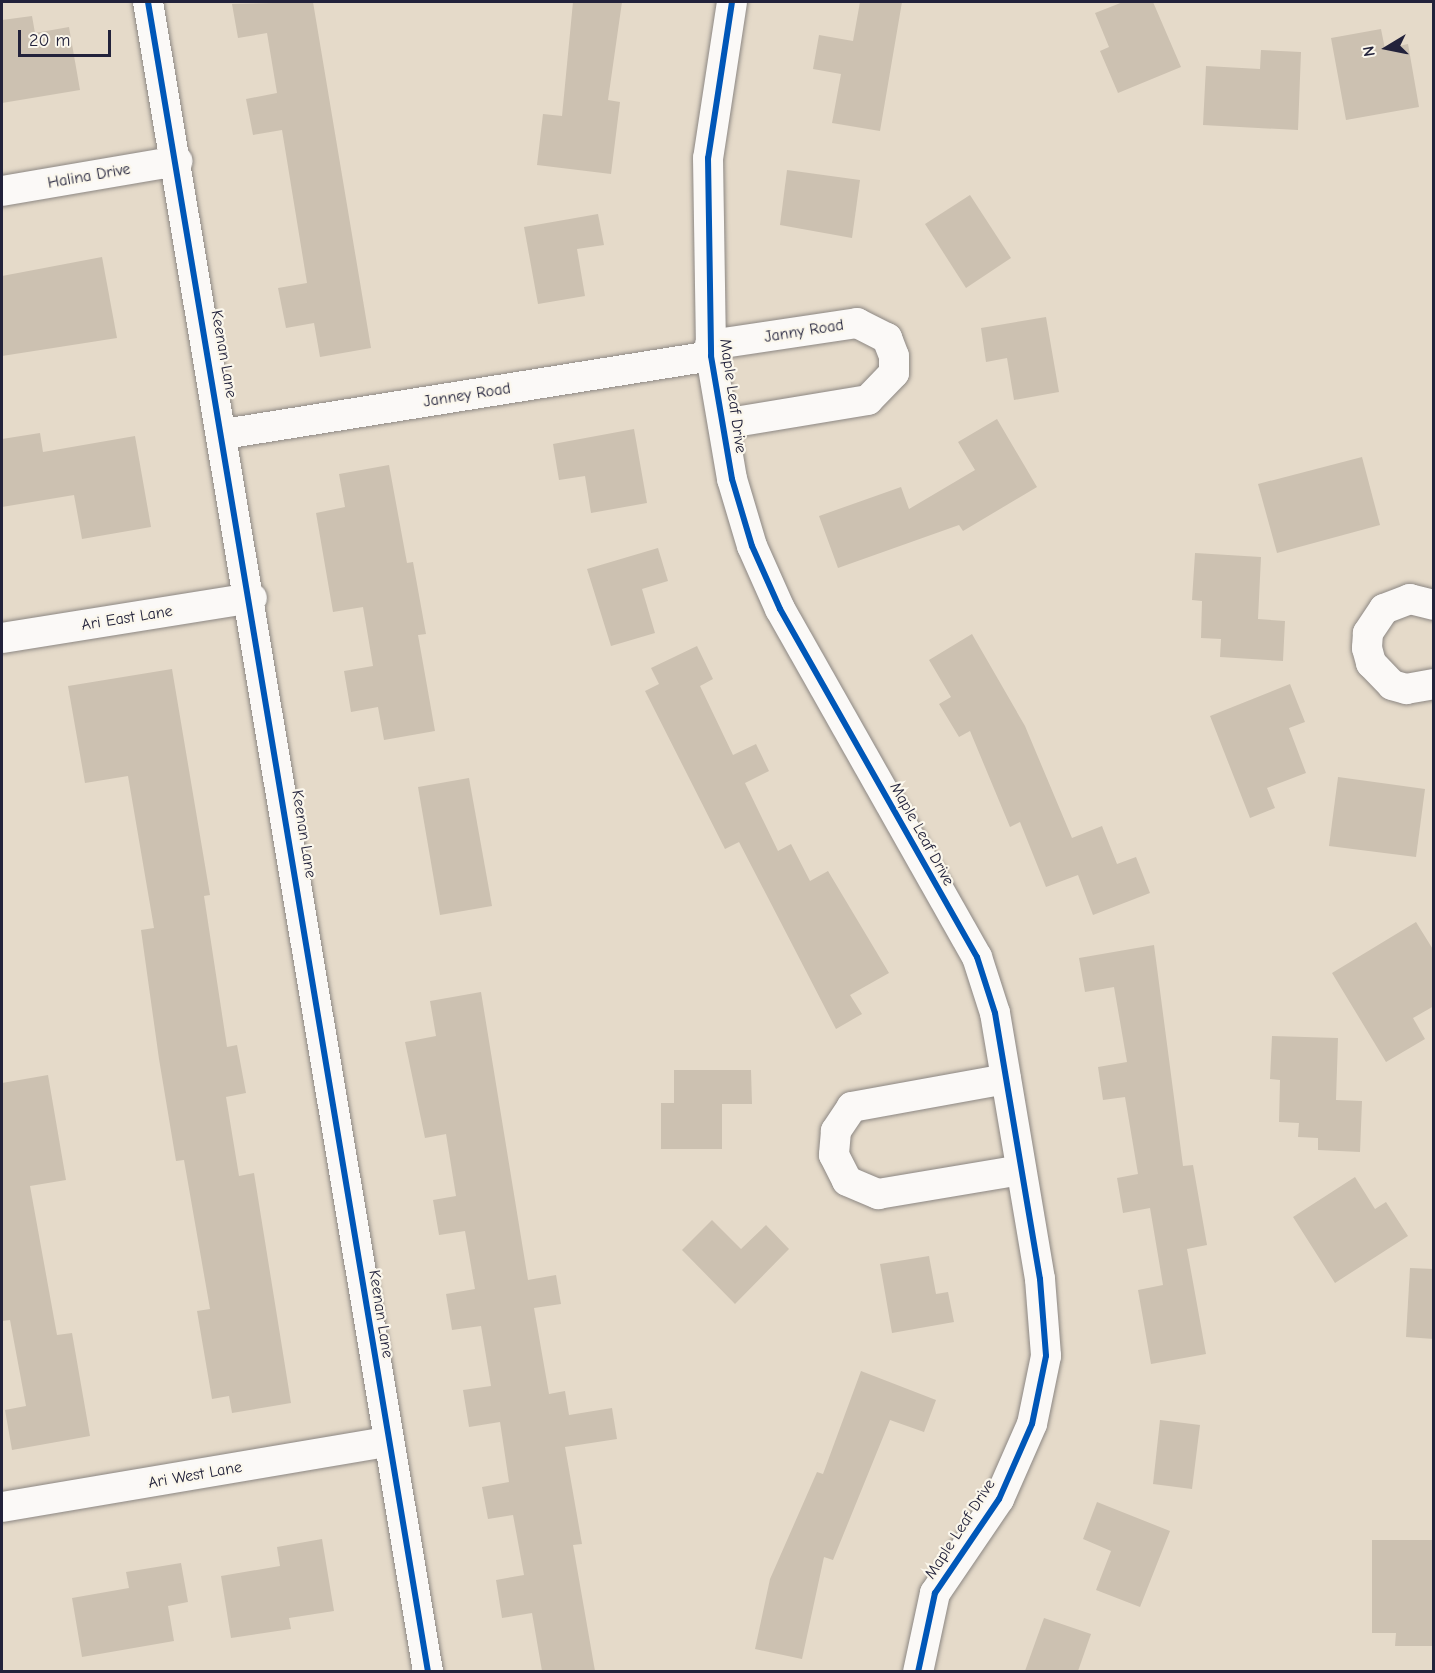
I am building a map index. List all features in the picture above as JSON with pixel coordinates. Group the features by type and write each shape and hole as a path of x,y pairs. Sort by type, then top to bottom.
{"street":[{"name":"Keenan Lane","path":"148,2 252,598 388,1442 428,1671"},
{"name":"Maple Leaf Drive","path":"732,2 708,158 710,351 723,424 752,546 780,609 977,957 995,1013 1041,1290 1046,1356 1032,1424 999,1499 935,1593 918,1671"},
{"name":"Halina Drive","path":"2,191 177,161"},
{"name":"Janny Road","path":"710,351 857,323 887,338 894,356 894,373 868,400 723,424"},
{"name":"Janney Road","path":"224,434 710,351"},
{"name":"Ari East Lane","path":"2,638 252,598"},
{"path":"1434,605 1410,599 1384,609 1368,633 1367,648 1371,663 1392,685 1406,689 1434,684"},
{"path":"1006,1080 852,1107 836,1131 834,1155 847,1181 878,1194 1021,1170"},
{"name":"Ari West Lane","path":"2,1508 388,1442"}],"building":[{"path":"313,2 371,348 320,357 314,323 286,328 278,288 307,283 282,130 253,135 246,99 277,93 267,33 238,38 232,4"},
{"path":"573,2 622,2 608,100 620,102 611,174 537,165 543,114 562,116"},
{"path":"860,2 902,2 880,131 832,123 841,74 813,69 819,35 853,41"},
{"path":"1123,2 1153,2 1181,67 1118,93 1100,51 1109,47 1095,13"},
{"path":"32,16 35,33 69,27 80,90 2,103 2,20"},
{"path":"1381,29 1385,49 1408,44 1419,107 1346,120 1331,38"},
{"path":"1261,50 1301,52 1298,130 1203,125 1206,66 1260,69"},
{"path":"787,170 860,180 852,238 780,225"},
{"path":"970,195 1011,258 966,288 925,224"},
{"path":"598,214 604,245 577,249 585,296 538,304 524,227"},
{"path":"102,257 117,338 2,356 2,276"},
{"path":"1046,317 1059,392 1014,400 1007,358 986,362 981,328"},
{"path":"997,419 1037,487 963,531 959,525 838,568 819,516 901,487 909,509 975,470 958,442"},
{"path":"634,429 647,503 591,513 585,476 559,480 553,444"},
{"path":"40,433 43,452 135,436 151,527 82,539 74,495 2,507 2,439"},
{"path":"1362,457 1380,525 1277,553 1258,484"},
{"path":"389,465 407,563 413,562 426,634 418,635 435,731 384,740 378,707 351,712 344,671 373,666 363,607 333,612 316,513 345,507 339,474"},
{"path":"658,548 668,581 642,589 655,633 611,646 587,569"},
{"path":"1195,553 1261,557 1258,619 1285,621 1283,661 1220,657 1221,639 1201,638 1202,601 1192,600"},
{"path":"972,634 1025,726 1072,838 1102,826 1117,864 1136,857 1150,893 1093,915 1078,875 1046,887 1020,822 1010,827 970,731 959,737 939,704 951,697 929,660"},
{"path":"697,646 713,679 700,686 733,755 756,744 769,771 745,783 778,851 791,844 810,881 828,871 889,973 850,995 862,1014 836,1029 739,842 725,849 645,691 659,684 651,668"},
{"path":"172,669 210,895 204,896 227,1047 237,1045 246,1093 226,1097 239,1176 254,1173 291,1403 232,1413 229,1396 212,1399 197,1311 210,1309 184,1160 176,1161 159,1059 141,930 154,928 128,776 85,783 68,686"},
{"path":"1290,684 1305,722 1289,728 1306,773 1267,788 1275,808 1250,818 1210,716"},
{"path":"1338,777 1425,789 1416,857 1329,846"},
{"path":"469,778 492,906 440,915 418,787"},
{"path":"1416,922 1434,951 1434,1006 1413,1018 1425,1039 1386,1062 1332,973"},
{"path":"1154,945 1183,1166 1193,1165 1207,1245 1187,1249 1206,1354 1151,1364 1138,1290 1163,1285 1150,1208 1123,1213 1117,1178 1138,1174 1125,1097 1103,1100 1098,1067 1127,1062 1114,987 1085,992 1079,958"},
{"path":"481,992 528,1280 556,1275 561,1304 534,1308 549,1394 565,1391 569,1415 612,1408 617,1439 565,1447 582,1544 573,1545 595,1671 542,1671 532,1613 502,1618 496,1580 524,1575 513,1515 488,1519 482,1487 509,1482 500,1422 469,1427 463,1390 491,1386 481,1326 452,1330 446,1294 475,1289 465,1231 439,1235 433,1200 456,1196 446,1134 425,1138 405,1042 436,1036 430,1001"},
{"path":"1272,1036 1338,1038 1336,1100 1362,1101 1360,1152 1318,1150 1318,1138 1298,1137 1299,1123 1279,1122 1280,1080 1270,1079"},
{"path":"674,1070 751,1070 752,1104 722,1104 722,1149 661,1149 661,1103 674,1103"},
{"path":"48,1075 66,1180 30,1186 57,1335 72,1333 90,1436 12,1450 5,1410 26,1406 10,1320 2,1321 2,1083"},
{"path":"1355,1177 1375,1209 1386,1202 1408,1236 1335,1283 1293,1217"},
{"path":"712,1220 741,1249 766,1225 789,1249 735,1304 682,1250"},
{"path":"929,1256 936,1294 948,1292 954,1322 892,1333 880,1264"},
{"path":"1410,1268 1434,1269 1434,1339 1406,1337"},
{"path":"861,1371 936,1400 924,1432 890,1420 833,1560 824,1557 802,1659 755,1649 770,1579 817,1472 823,1474"},
{"path":"1160,1420 1200,1425 1192,1489 1153,1484"},
{"path":"1097,1502 1170,1531 1140,1607 1096,1590 1111,1551 1083,1539"},
{"path":"322,1539 334,1611 289,1618 291,1629 231,1638 221,1576 280,1566 277,1547"},
{"path":"1372,1540 1434,1540 1434,1646 1395,1646 1396,1633 1372,1633"},
{"path":"181,1563 188,1602 168,1606 174,1641 82,1657 72,1598 129,1588 126,1572"},
{"path":"1044,1618 1091,1634 1078,1671 1025,1671"}],"cycle path":[{"path":"148,2 428,1672"},
{"path":"732,2 708,158 711,356 732,479 752,546 780,609 977,957 995,1013 1040,1279 1046,1356 1032,1424 999,1499 935,1593 918,1672"}]}
